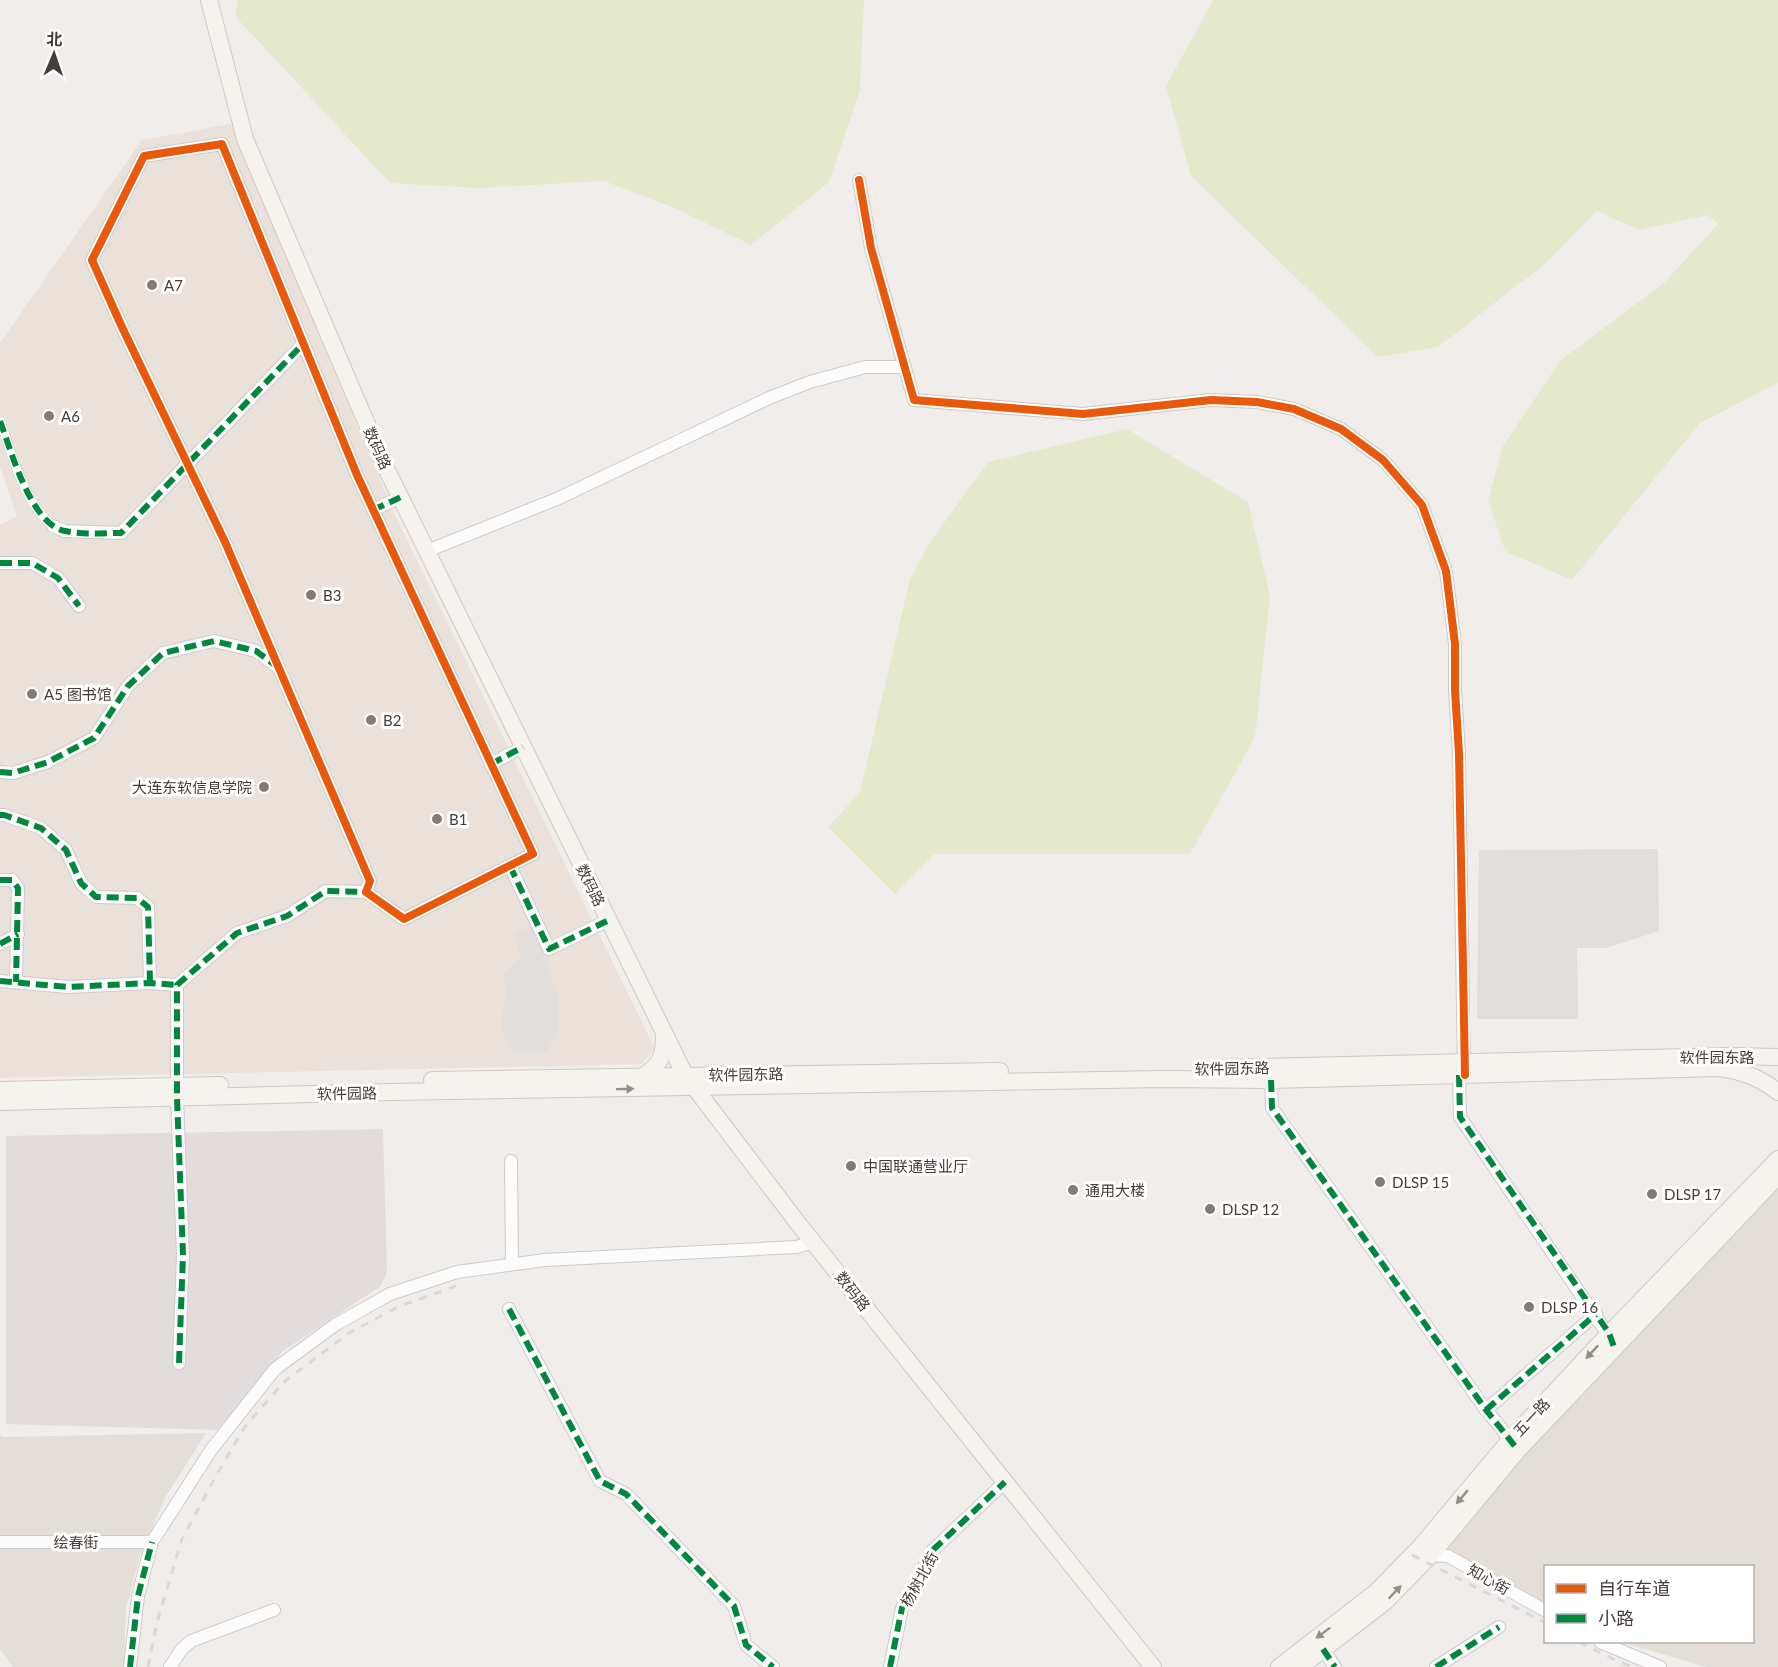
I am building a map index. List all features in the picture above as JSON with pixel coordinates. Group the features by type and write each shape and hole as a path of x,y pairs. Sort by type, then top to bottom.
{"main road":[{"name":"数码路","path":"209,0 245,139 384,464 689,1081 814,1242 1153,1667"},
{"path":"643,1076 655,1069 660,1060 664,1049 664,1033"},
{"name":"软件园东路","path":"689,1081 727,1087 1163,1079 1271,1080 1733,1056 1778,1057"},
{"name":"软件园东路","path":"689,1081 1086,1070 1462,1071 1718,1068 1759,1078 1778,1092"},
{"name":"软件园路","path":"0,1102 177,1092 643,1076 689,1081"},
{"name":"软件园路","path":"0,1090 390,1092 689,1081"},
{"path":"717,1118 719,1097 727,1087"},
{"name":"五一路","path":"1279,1667 1376,1593 1778,1158"},
{"name":"五一路","path":"1612,1340 1778,1176"},
{"name":"五一路","path":"1300,1667 1385,1602 1431,1555 1514,1445"}],"street":[{"path":"0,981 68,987 150,983 177,985 237,933 287,916 326,891 366,892 404,919 533,854 373,510 222,144 144,156 92,260 225,542 370,881 366,892"},
{"path":"859,180 871,248 914,400 1083,414 1211,400 1257,402 1294,409 1341,429 1383,460 1422,505 1446,571 1455,644 1459,754 1462,1071 1460,1117 1612,1340"},
{"path":"0,421 21,477 42,517 64,531 121,533 303,344"},
{"path":"427,551 559,498 769,398 810,382 865,367 905,367"},
{"path":"373,510 400,497"},
{"path":"0,563 32,563 58,578 79,606"},
{"path":"0,772 12,773 48,762 94,738 128,686 163,653 214,642 256,651 277,667"},
{"path":"491,764 523,747"},
{"path":"0,815 41,828 66,850 81,883 96,897 137,898 148,907 150,983"},
{"path":"510,866 549,949 609,920"},
{"path":"0,880 12,880 18,888 16,982"},
{"path":"0,944 18,934"},
{"path":"177,985 177,1092 183,1255 179,1363"},
{"path":"1271,1080 1272,1108 1486,1410 1514,1445"},
{"path":"511,1161 512,1264"},
{"path":"130,1667 138,1596 152,1542 211,1450 275,1370 335,1325 390,1294 457,1272 544,1260 796,1247 814,1242"},
{"path":"509,1308 600,1481 627,1494 734,1606 746,1645 773,1667"},
{"path":"1486,1410 1596,1314"},
{"name":"杨树北街","path":"890,1667 902,1608 933,1550 1005,1482"},
{"name":"绘春街","path":"0,1542 152,1542"},
{"name":"知心街","path":"1431,1555 1448,1556 1544,1610"},
{"path":"170,1667 181,1650 191,1641 274,1610"},
{"path":"1436,1667 1499,1627"},
{"path":"1605,1643 1660,1667"},
{"path":"1323,1650 1335,1667"}],"shaded area":[{"name":"大连东软信息学院","path":"231,124 394,513 655,1049 642,1064 0,1078 0,525 17,516 0,466 0,343 142,140"},
{"path":"1658,849 1659,931 1606,948 1577,948 1578,1019 1477,1019 1479,850"},
{"path":"532,925 550,960 547,967 558,993 558,1031 547,1051 513,1053 501,1029 506,987 502,974 520,958 514,934"},
{"path":"383,1129 387,1272 381,1286 283,1351 218,1430 6,1424 6,1136"},
{"path":"1778,1178 1778,1667 1706,1667 1625,1643 1754,1643 1754,1565 1544,1565 1544,1610 1448,1556 1431,1555"},
{"path":"206,1433 166,1496 140,1555 126,1608 124,1667 13,1667 0,1649 0,1435 3,1437"}],"green space":[{"path":"238,0 864,0 860,90 829,182 751,245 677,209 604,181 477,188 390,183 235,16"},
{"path":"1213,0 1778,0 1778,383 1700,423 1572,580 1505,551 1488,500 1503,446 1561,360 1665,282 1718,224 1708,215 1639,230 1597,211 1547,262 1438,347 1378,357 1191,176 1166,86"},
{"path":"1127,429 1248,502 1270,596 1255,737 1190,854 935,854 895,894 828,827 860,792 910,579 930,542 988,462"}],"railway":[{"path":"148,1667 157,1622 182,1539 246,1425 285,1381 349,1333 400,1306 456,1286"},
{"path":"1412,1555 1544,1622"},
{"path":"1581,1643 1632,1667"}],"marked path":[{"path":"0,421 16,467 32,501 53,526 79,533 121,533 303,344"},
{"path":"373,510 401,497"},
{"path":"0,563 32,563 58,578 79,606"},
{"path":"0,772 13,773 48,762 94,738 128,686 163,653 214,641 256,651 275,665"},
{"path":"491,764 523,747"},
{"path":"0,815 41,828 66,850 81,883 96,897 137,898 148,907 150,983"},
{"path":"510,866 549,949 609,920"},
{"path":"0,880 12,880 18,888 16,982"},
{"path":"179,1363 183,1255 177,1098 177,985 237,933 287,916 326,891 366,892"},
{"path":"0,944 18,934"},
{"path":"0,981 68,987 150,983 177,985"},
{"path":"1459,1075 1460,1117 1609,1333 1614,1347"},
{"path":"1271,1080 1272,1108 1486,1410 1518,1450"},
{"path":"509,1309 600,1481 626,1494 734,1606 746,1645 773,1667"},
{"path":"1486,1410 1596,1314"},
{"path":"890,1667 902,1608 933,1550 1005,1482"},
{"path":"130,1667 138,1596 152,1542"},
{"path":"1436,1667 1499,1627"},
{"path":"1323,1649 1335,1667"}],"cycle path":[{"path":"222,144 357,475 533,854 404,919 366,892 370,881 225,542 92,260 144,156 222,144"},
{"path":"859,180 871,248 914,400 1083,414 1211,400 1257,402 1294,409 1341,429 1383,460 1422,505 1446,571 1455,644 1465,1075"}],"place":[{"name":"A7","path":"152,285"},
{"name":"A6","path":"49,416"},
{"name":"B3","path":"311,595"},
{"name":"A5 图书馆","path":"32,694"},
{"name":"B2","path":"371,720"},
{"name":"大连东软信息学院","path":"264,787"},
{"name":"B1","path":"437,819"},
{"name":"中国联通营业厅","path":"851,1166"},
{"name":"DLSP 15","path":"1380,1182"},
{"name":"通用大楼","path":"1073,1190"},
{"name":"DLSP 17","path":"1652,1194"},
{"name":"DLSP 12","path":"1210,1209"},
{"name":"DLSP 16","path":"1529,1307"}]}
